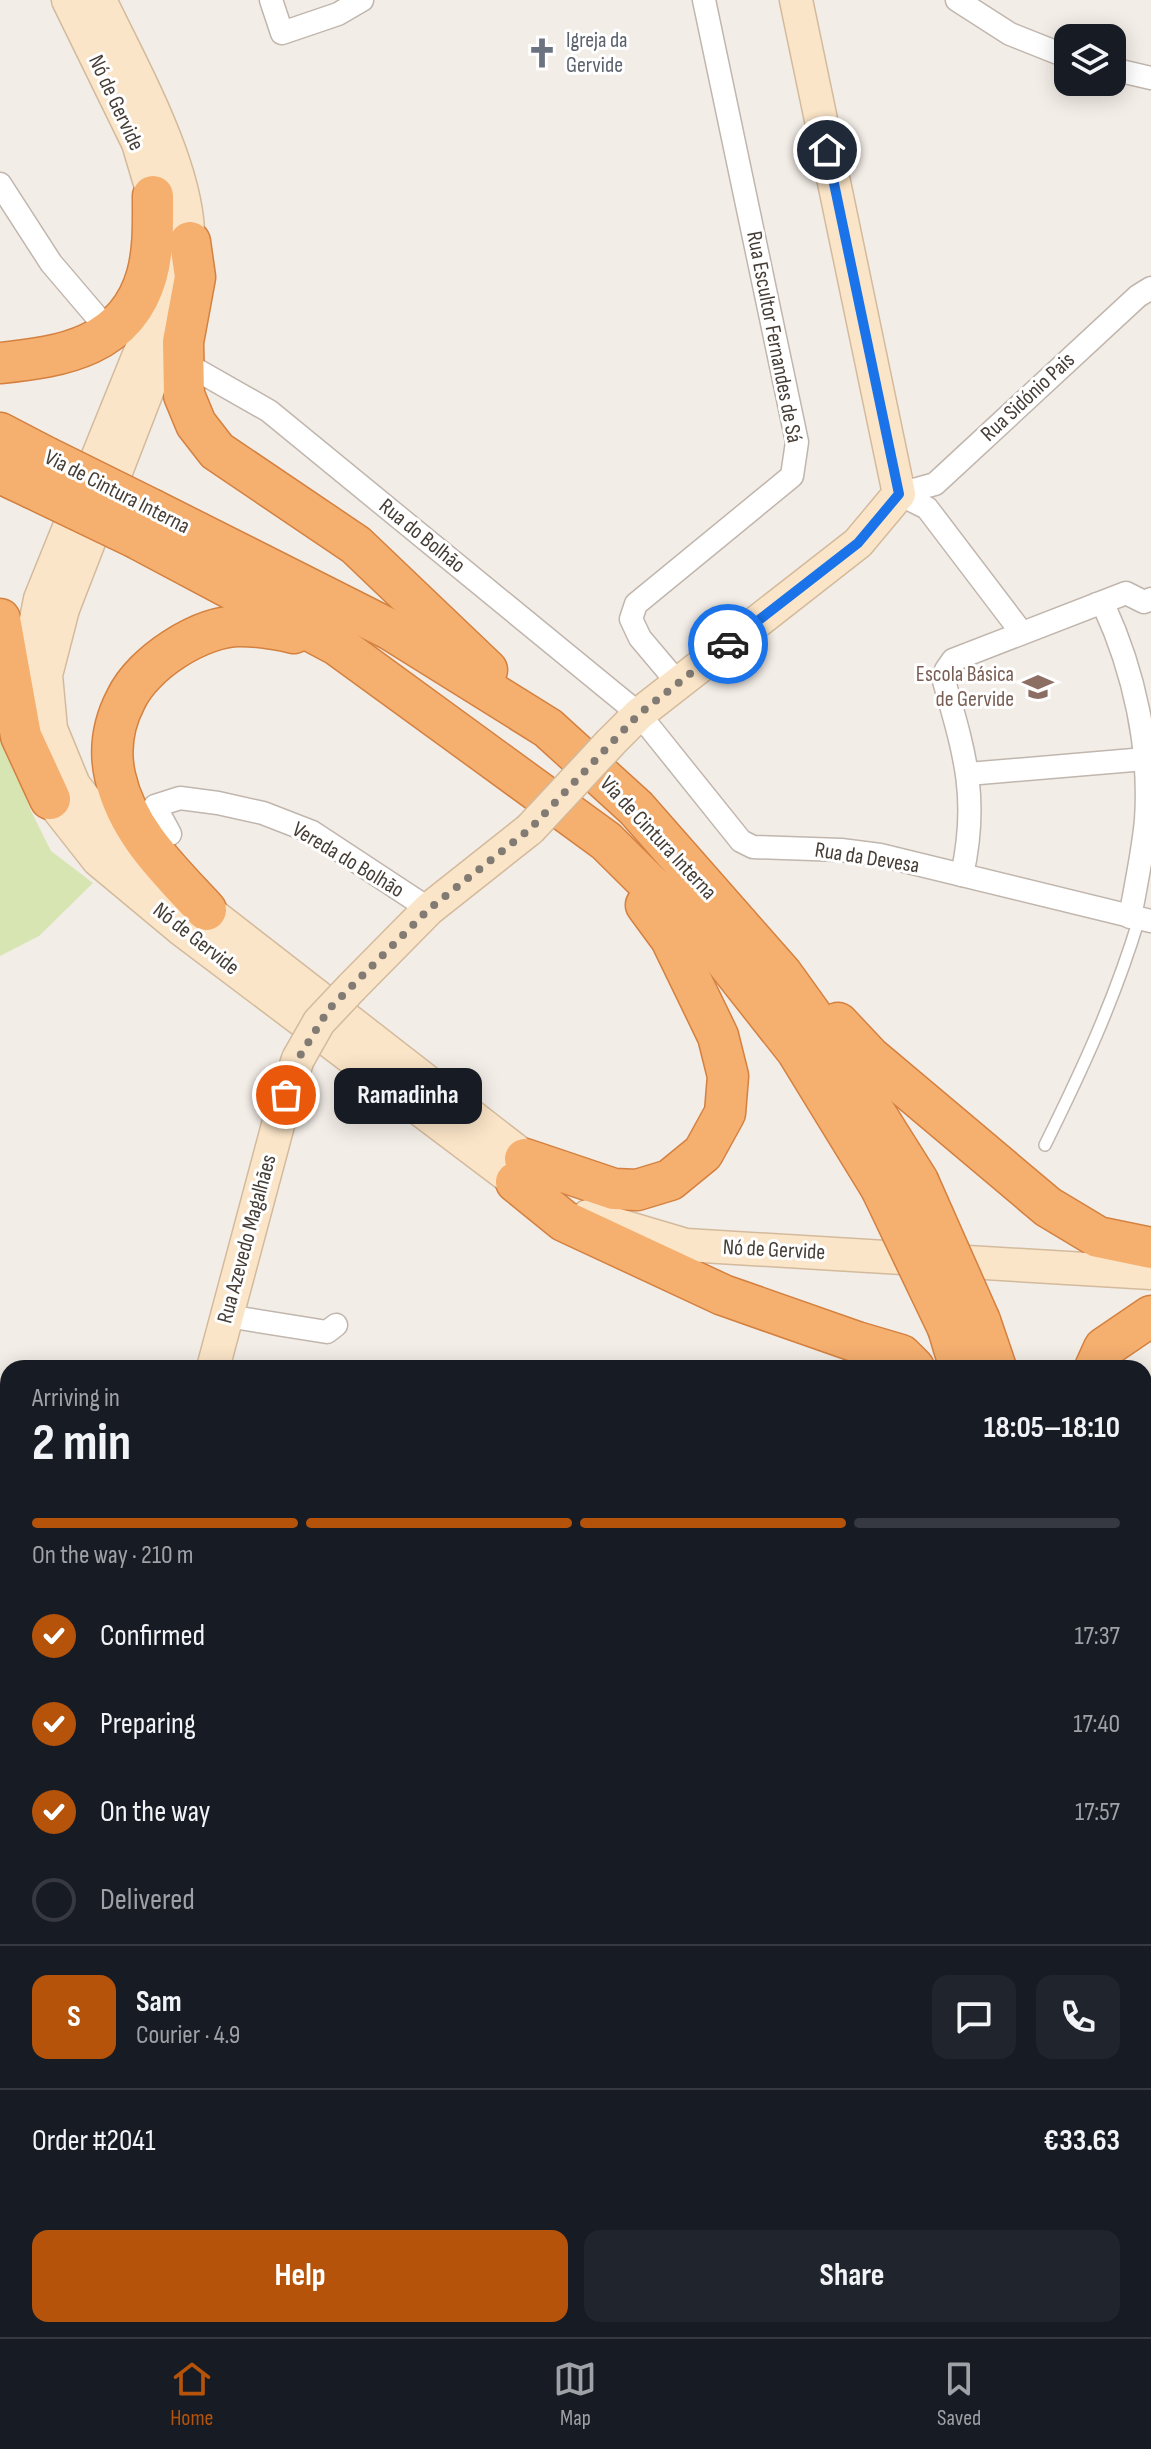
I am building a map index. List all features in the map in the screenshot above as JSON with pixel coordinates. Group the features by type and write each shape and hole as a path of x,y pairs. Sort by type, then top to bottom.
{"highway":[{"path":"0,363 81,350 110,333 132,308 147,276 153,196"},
{"path":"190,242 195,277 183,342 184,395 196,424 217,451 356,545 548,728"},
{"name":"Via de Cintura Interna","path":"0,433 26,472 391,630 548,728 636,808 782,974 828,1038 964,1325 990,1360"},
{"name":"Via de Cintura Interna","path":"146,525 337,645 606,841 722,956 899,1185"},
{"path":"0,619 21,736 50,799"},
{"path":"206,910 134,827 115,775 112,734 127,696 158,660 198,635 238,626 290,632 337,645"},
{"path":"521,1171 614,1189 637,1190 670,1180 703,1153 725,1113 728,1076 718,1036 671,939 636,891 606,841"},
{"path":"782,974 823,1006 870,1057 1048,1207 1098,1237 1151,1250"},
{"path":"521,1171 564,1221 723,1295 901,1355 906,1360"},
{"path":"1099,1360 1104,1348 1151,1316"},
{"name":"Via de Cintura Interna","path":"961,1360 964,1325"}],"main road":[{"name":"Nó de Gervide","path":"68,0 138,143 162,223 164,258 155,315 40,599 25,676 31,734 50,799 98,860 146,900 521,1171 599,1221 686,1245 1151,1273"},
{"name":"Nó de Gervide","path":"100,0 161,129 183,197 190,242 174,321 63,609 46,675 51,729 74,785 119,842 206,910 521,1171 605,1203 690,1223 1151,1250"},
{"path":"796,0 899,494"},
{"name":"Rua Azevedo Magalhães","path":"215,1360 288,1087 298,1059 319,1022 429,909 530,829 639,714 858,543 899,494"}],"street":[{"path":"271,0 282,33 338,14 362,0"},
{"name":"Rua Escultor Fernandes de Sá","path":"678,683 640,638 631,619 636,604 792,476 797,459 797,442 704,0"},
{"path":"957,0 1010,34 1054,51"},
{"path":"1126,72 1151,78"},
{"path":"0,184 51,263 103,324"},
{"name":"Rua Sidónio Pais","path":"899,494 935,484 1138,296 1151,288"},
{"name":"Rua do Bolhão","path":"197,370 269,411 639,714"},
{"path":"899,494 927,508 1022,633"},
{"path":"962,875 971,819 968,774 944,681 946,670 953,660 1126,593 1144,602 1151,599"},
{"path":"1097,604 1104,606 1121,643 1141,723 1146,819 1140,919"},
{"name":"Rua da Devesa","path":"639,714 741,841 753,847 841,850 880,855 1140,919"},
{"path":"968,774 1145,759"},
{"name":"Vereda do Bolhão","path":"170,834 155,806 180,798 263,813 312,832 429,909"},
{"path":"227,1316 327,1332 336,1325"}],"lane":[{"path":"1045,1145 1093,1048 1140,919"}],"green space":[{"path":"0,730 31,811 51,851 93,883 39,936 0,956"}],"way so far":[{"path":"286,1095 298,1059 329,1009 429,909 530,829 639,714 728,644"}],"place":[{"name":"Igreja da Gervide","path":"542,53"},
{"name":"Escola Básica de Gervide","path":"1038,687"},
{"name":"Ramadinha","path":"286,1095"}],"route":[{"path":"728,644 858,543 899,494 827,150"}]}
